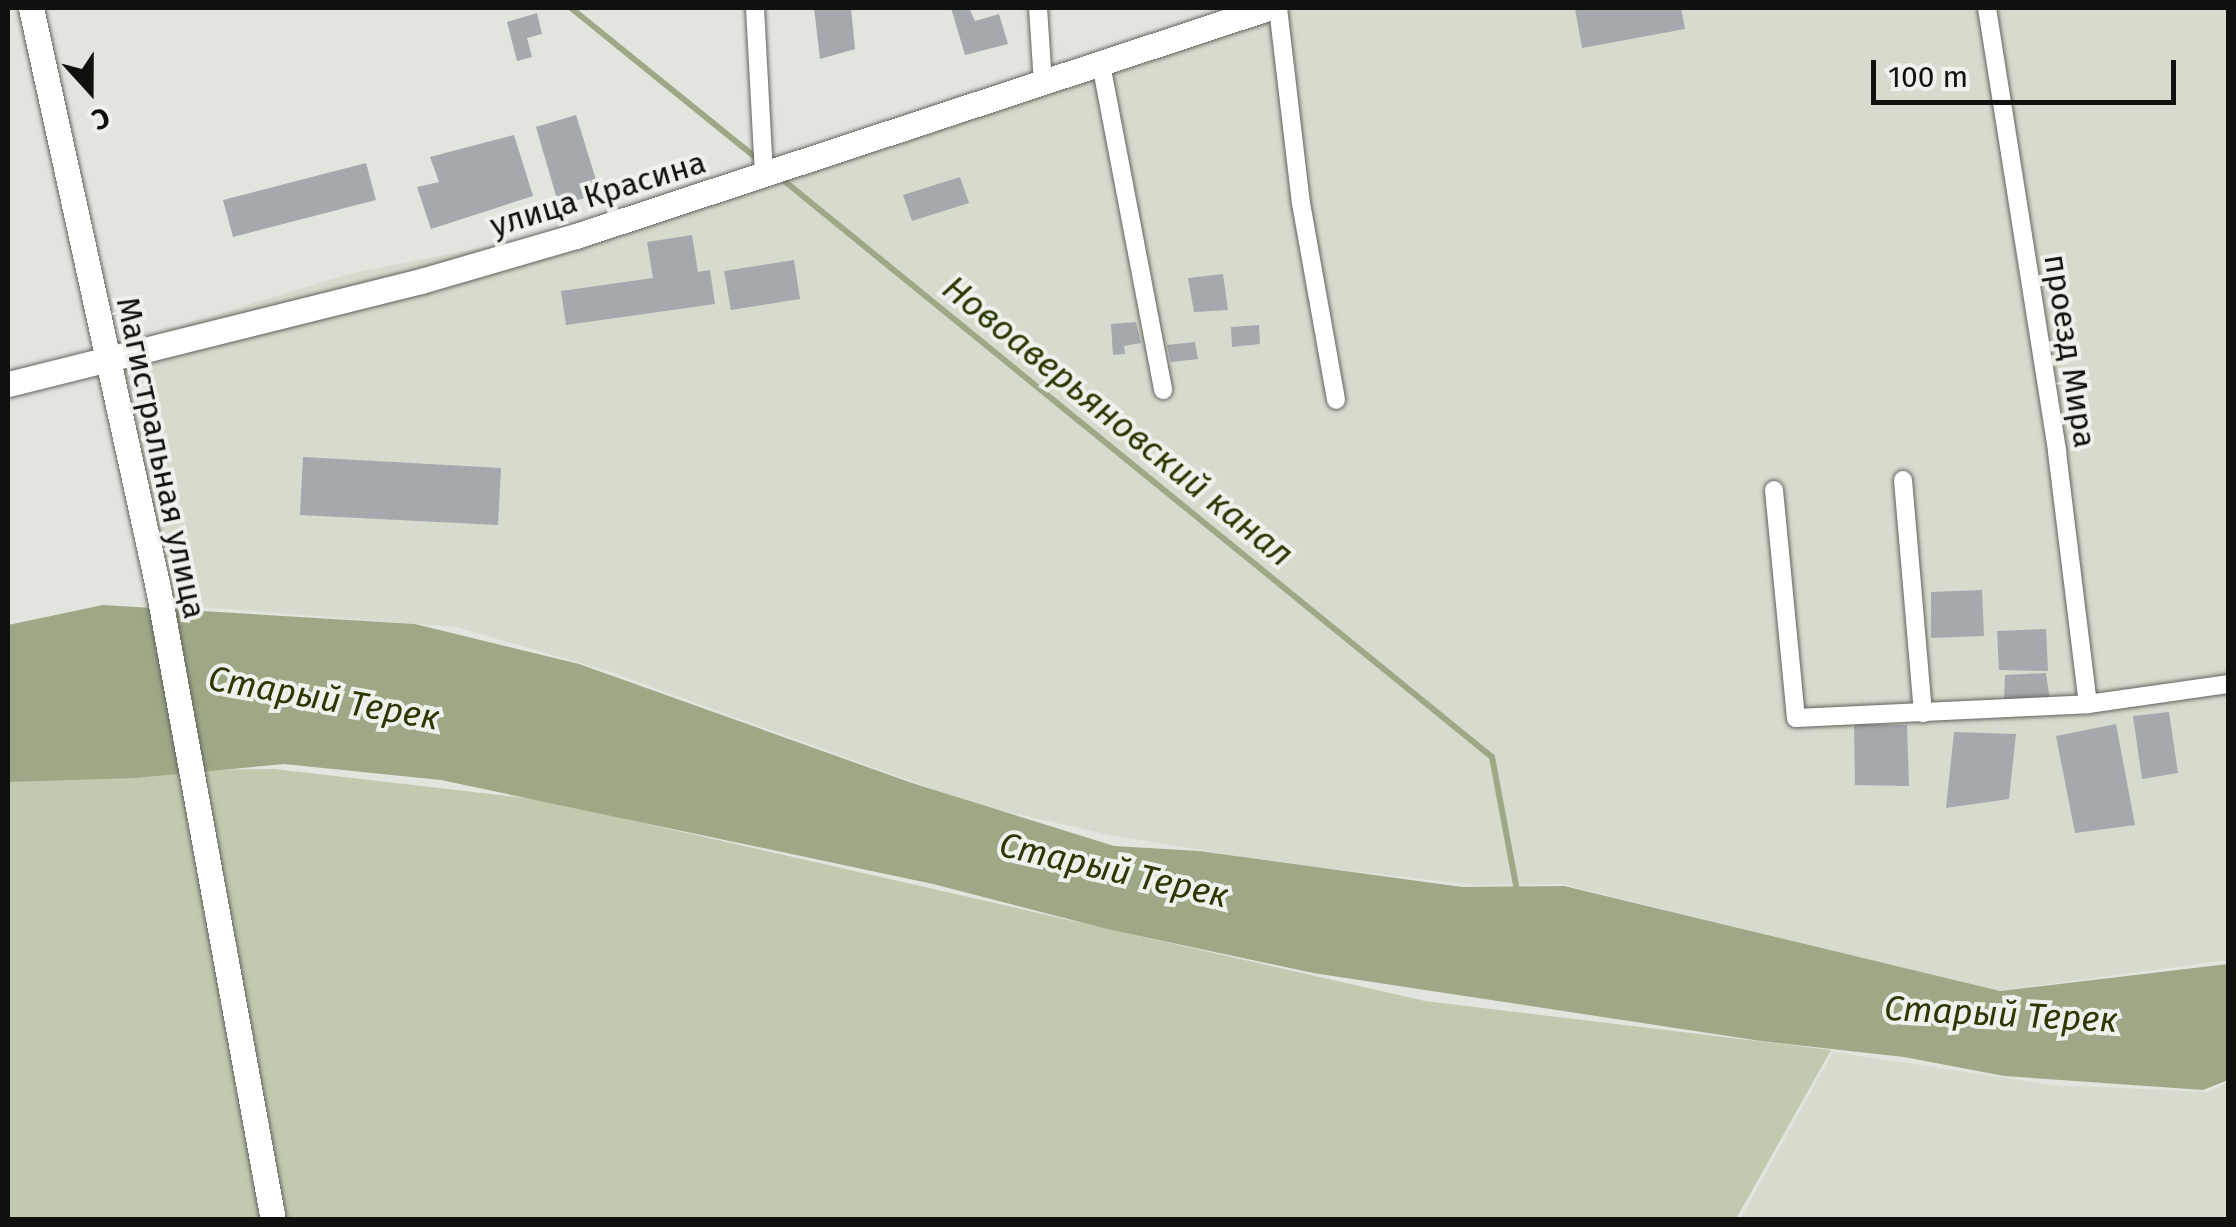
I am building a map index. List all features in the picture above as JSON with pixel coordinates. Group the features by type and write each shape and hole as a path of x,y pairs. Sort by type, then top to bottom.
{"street":[{"name":"Магистральная улица","path":"31,8 158,588 193,800 273,1220"},
{"path":"755,8 764,176"},
{"path":"1038,8 1043,84"},
{"name":"улица Красина","path":"8,384 421,281 764,176 1268,8"},
{"path":"1278,8 1301,203 1336,400"},
{"name":"проезд Мира","path":"1987,8 2057,452 2088,704"},
{"path":"1101,64 1162,390"},
{"path":"1903,480 1923,714"},
{"path":"1774,490 1796,718 2088,704 2228,684"}],"shaded area":[{"path":"1290,8 2228,8 2228,960 1996,991 1561,884 1476,885 1280,863 1115,836 974,804 611,672 457,627 150,603 98,351 352,273 631,219"},
{"path":"274,769 542,800 1425,1001 1831,1050 1736,1219 8,1220 8,779 48,771"},
{"path":"1833,1052 2052,1085 2208,1092 2228,1083 2228,1219 1740,1219"}],"water":[{"name":"Старый Терек","path":"103,605 415,624 579,664 912,783 1114,846 1199,851 1462,887 1564,886 2000,991 2228,964 2228,1080 2203,1090 2004,1076 1904,1057 1761,1041 1313,973 1107,929 933,884 441,780 284,764 135,778 8,782 8,625"}],"building":[{"path":"814,8 851,8 855,49 820,59"},
{"path":"951,8 969,8 975,21 999,14 1008,44 965,55"},
{"path":"1575,8 1681,8 1685,29 1582,48"},
{"path":"537,13 542,34 527,38 532,57 517,61 507,22"},
{"path":"576,115 600,193 559,206 536,127"},
{"path":"514,135 533,196 431,229 417,187 439,182 430,157"},
{"path":"366,163 376,200 233,237 223,200"},
{"path":"960,177 969,203 912,221 903,195"},
{"path":"692,235 698,272 710,270 715,304 566,325 561,291 653,278 647,242"},
{"path":"794,260 800,299 731,310 724,271"},
{"path":"1223,274 1228,310 1194,312 1188,278"},
{"path":"1136,322 1141,343 1124,346 1125,354 1113,355 1111,324"},
{"path":"1259,325 1260,344 1232,347 1231,327"},
{"path":"1195,342 1198,359 1171,362 1167,345"},
{"path":"303,457 501,468 498,525 300,515"},
{"path":"1982,590 1984,636 1931,638 1931,592"},
{"path":"2046,629 2048,671 1999,670 1997,631"},
{"path":"2046,673 2050,701 2004,703 2005,675"},
{"path":"2169,712 2178,773 2142,779 2133,716"},
{"path":"1854,724 1907,725 1909,786 1855,785"},
{"path":"2116,724 2135,825 2075,833 2056,736"},
{"path":"1954,732 2016,734 2009,799 1946,808"}],"waterway":[{"name":"Новоаверьяновский канал","path":"571,8 760,161"},
{"name":"Новоаверьяновский канал","path":"777,175 1492,757 1517,891"}]}
